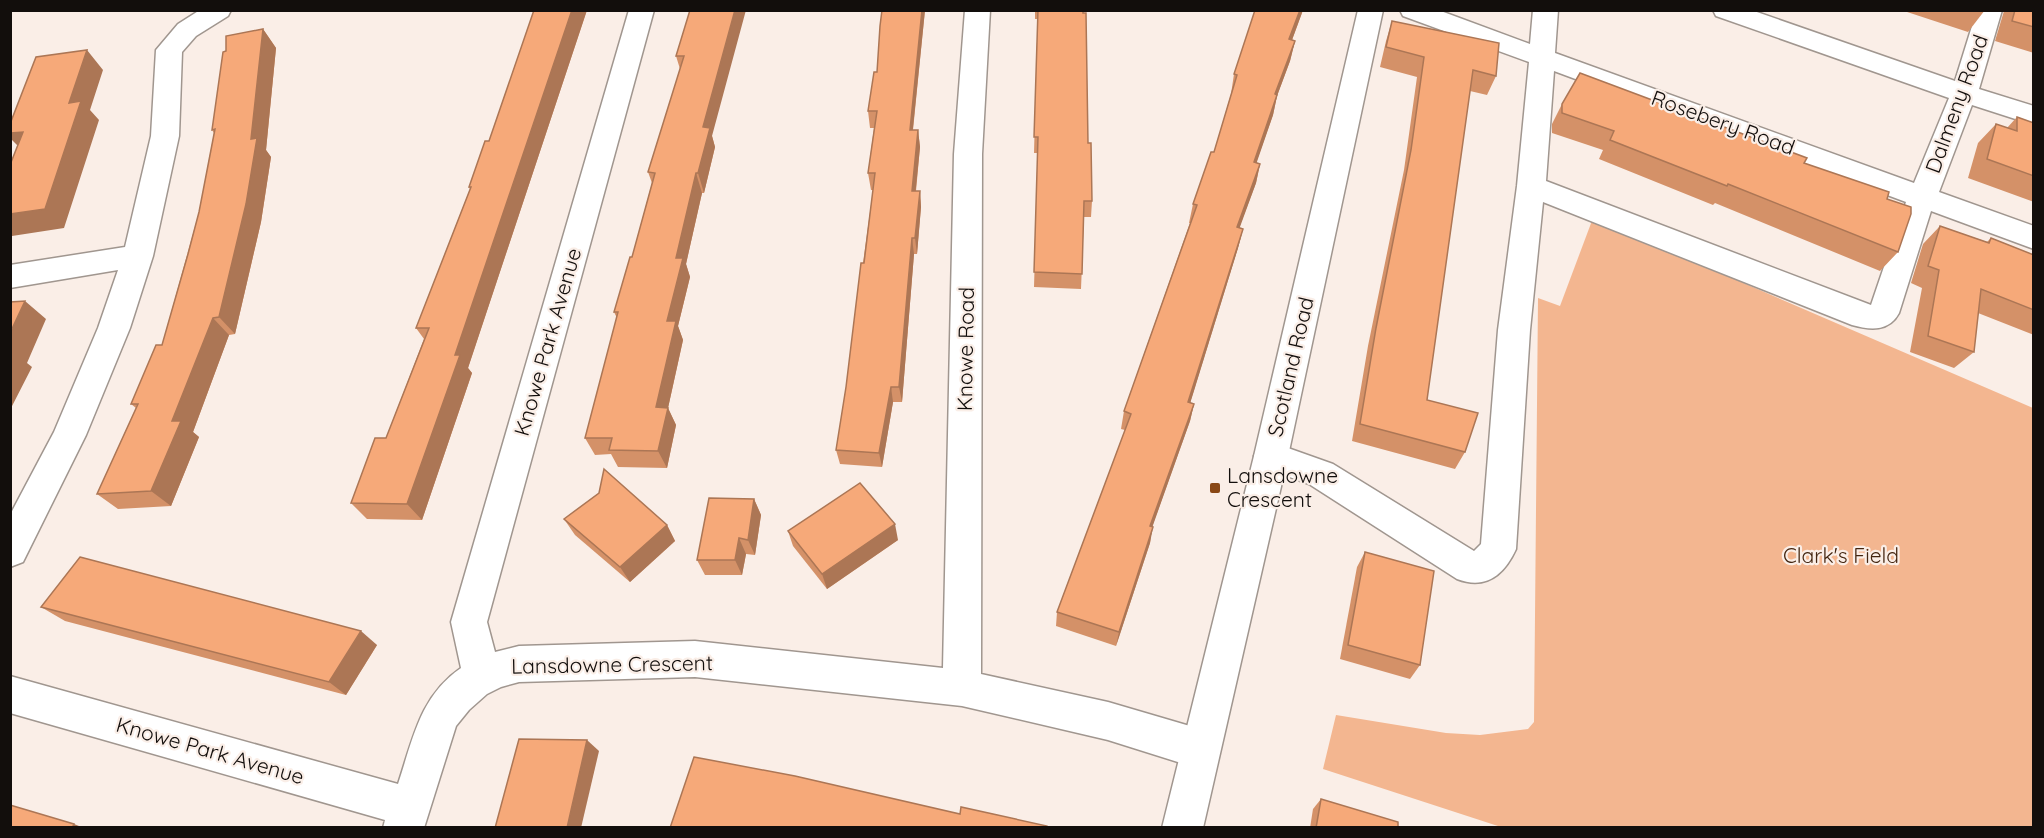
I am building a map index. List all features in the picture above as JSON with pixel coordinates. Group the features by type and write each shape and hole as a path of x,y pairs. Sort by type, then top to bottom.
{"street":[{"path":"10,551 69,435 114,328 138,256 165,136 169,50 187,30 219,10"},
{"name":"Knowe Park Avenue","path":"482,675 469,622 642,10"},
{"name":"Knowe Road","path":"962,688 968,154 978,10"},
{"name":"Scotland Road","path":"1182,828 1271,456 1371,10"},
{"name":"Rosebery Road","path":"1412,10 2034,238"},
{"path":"1271,456 1320,474 1470,568 1485,565 1497,549 1514,330 1544,58 1546,10"},
{"path":"1725,10 2034,116"},
{"name":"Dalmeny Road","path":"1531,186 1863,316 1874,318 1884,313 1912,221 1924,197 1964,93 1990,10"},
{"path":"10,277 138,256"},
{"name":"Lansdowne Crescent","path":"406,817 440,716 451,700 465,686 482,675 500,667 519,664 695,659 962,688 1108,721 1200,749"},
{"name":"Knowe Park Avenue","path":"10,694 406,817"}],"green space":[{"name":"Clark's Field","path":"1593,218 2033,408 2033,827 1501,827 1323,769 1336,715 1446,733 1480,735 1528,729 1534,722 1538,298 1560,306"}],"building":[{"path":"534,10 572,10 455,355 460,355 407,504 351,503 375,438 386,438 429,328 416,328 471,187 469,187 485,141 489,141"},
{"path":"690,10 735,10 703,127 710,128 698,173 696,173 676,258 683,258 667,321 676,321 656,407 668,408 658,451 609,450 612,438 585,438 618,312 614,312 655,173 648,172 684,56 676,56"},
{"path":"882,10 922,10 910,130 918,130 912,191 920,191 915,238 912,238 899,387 891,387 879,453 836,450 875,173 868,173 877,111 868,111 874,72 877,72"},
{"path":"1038,10 1083,10 1083,13 1086,13 1088,143 1091,143 1092,201 1084,201 1082,274 1034,272 1038,137 1034,137"},
{"path":"1255,10 1300,10 1289,39 1295,41 1275,94 1277,95 1254,162 1260,164 1237,227 1243,229 1188,402 1194,404 1150,526 1153,527 1119,632 1057,612 1131,414 1124,411 1197,205 1193,204 1211,152 1214,152 1237,75 1234,74"},
{"path":"2015,10 2034,10 2034,27 2012,21"},
{"path":"1392,21 1499,43 1496,76 1473,70 1427,400 1478,413 1465,452 1360,424 1376,328 1411,150 1424,57 1386,47"},
{"path":"263,29 251,139 257,138 246,204 219,317 213,318 172,421 181,421 151,491 97,494 138,404 131,404 156,345 162,345 188,254 199,212 215,129 212,130 223,52 226,51 226,36"},
{"path":"87,50 69,103 81,101 45,209 10,214 10,165 23,132 10,133 10,124 36,57"},
{"path":"1580,73 1807,158 1804,163 1889,192 1887,199 1911,207 1911,214 1898,252 1610,140 1614,131 1562,113 1562,104"},
{"path":"2017,117 2034,123 2034,176 1987,159 1996,124 2017,131"},
{"path":"1940,226 1989,243 1991,238 2034,255 2034,310 1981,289 1974,352 1928,336 1939,270 1928,266"},
{"path":"25,301 10,333 10,302"},
{"path":"604,469 667,525 620,567 564,519 599,493"},
{"path":"860,483 895,524 822,574 788,531"},
{"path":"709,498 754,499 748,540 739,538 735,560 697,560"},
{"path":"1365,552 1434,571 1420,665 1348,645"},
{"path":"80,557 361,631 329,682 41,607"},
{"path":"519,739 587,740 567,828 495,828"},
{"path":"694,757 795,776 960,814 961,807 1047,826 1047,828 670,828"},
{"path":"1321,799 1398,822 1398,828 1316,828"},
{"path":"10,805 74,824 72,828 10,828"}],"place":[{"name":"Lansdowne Crescent","path":"1215,488"}]}
